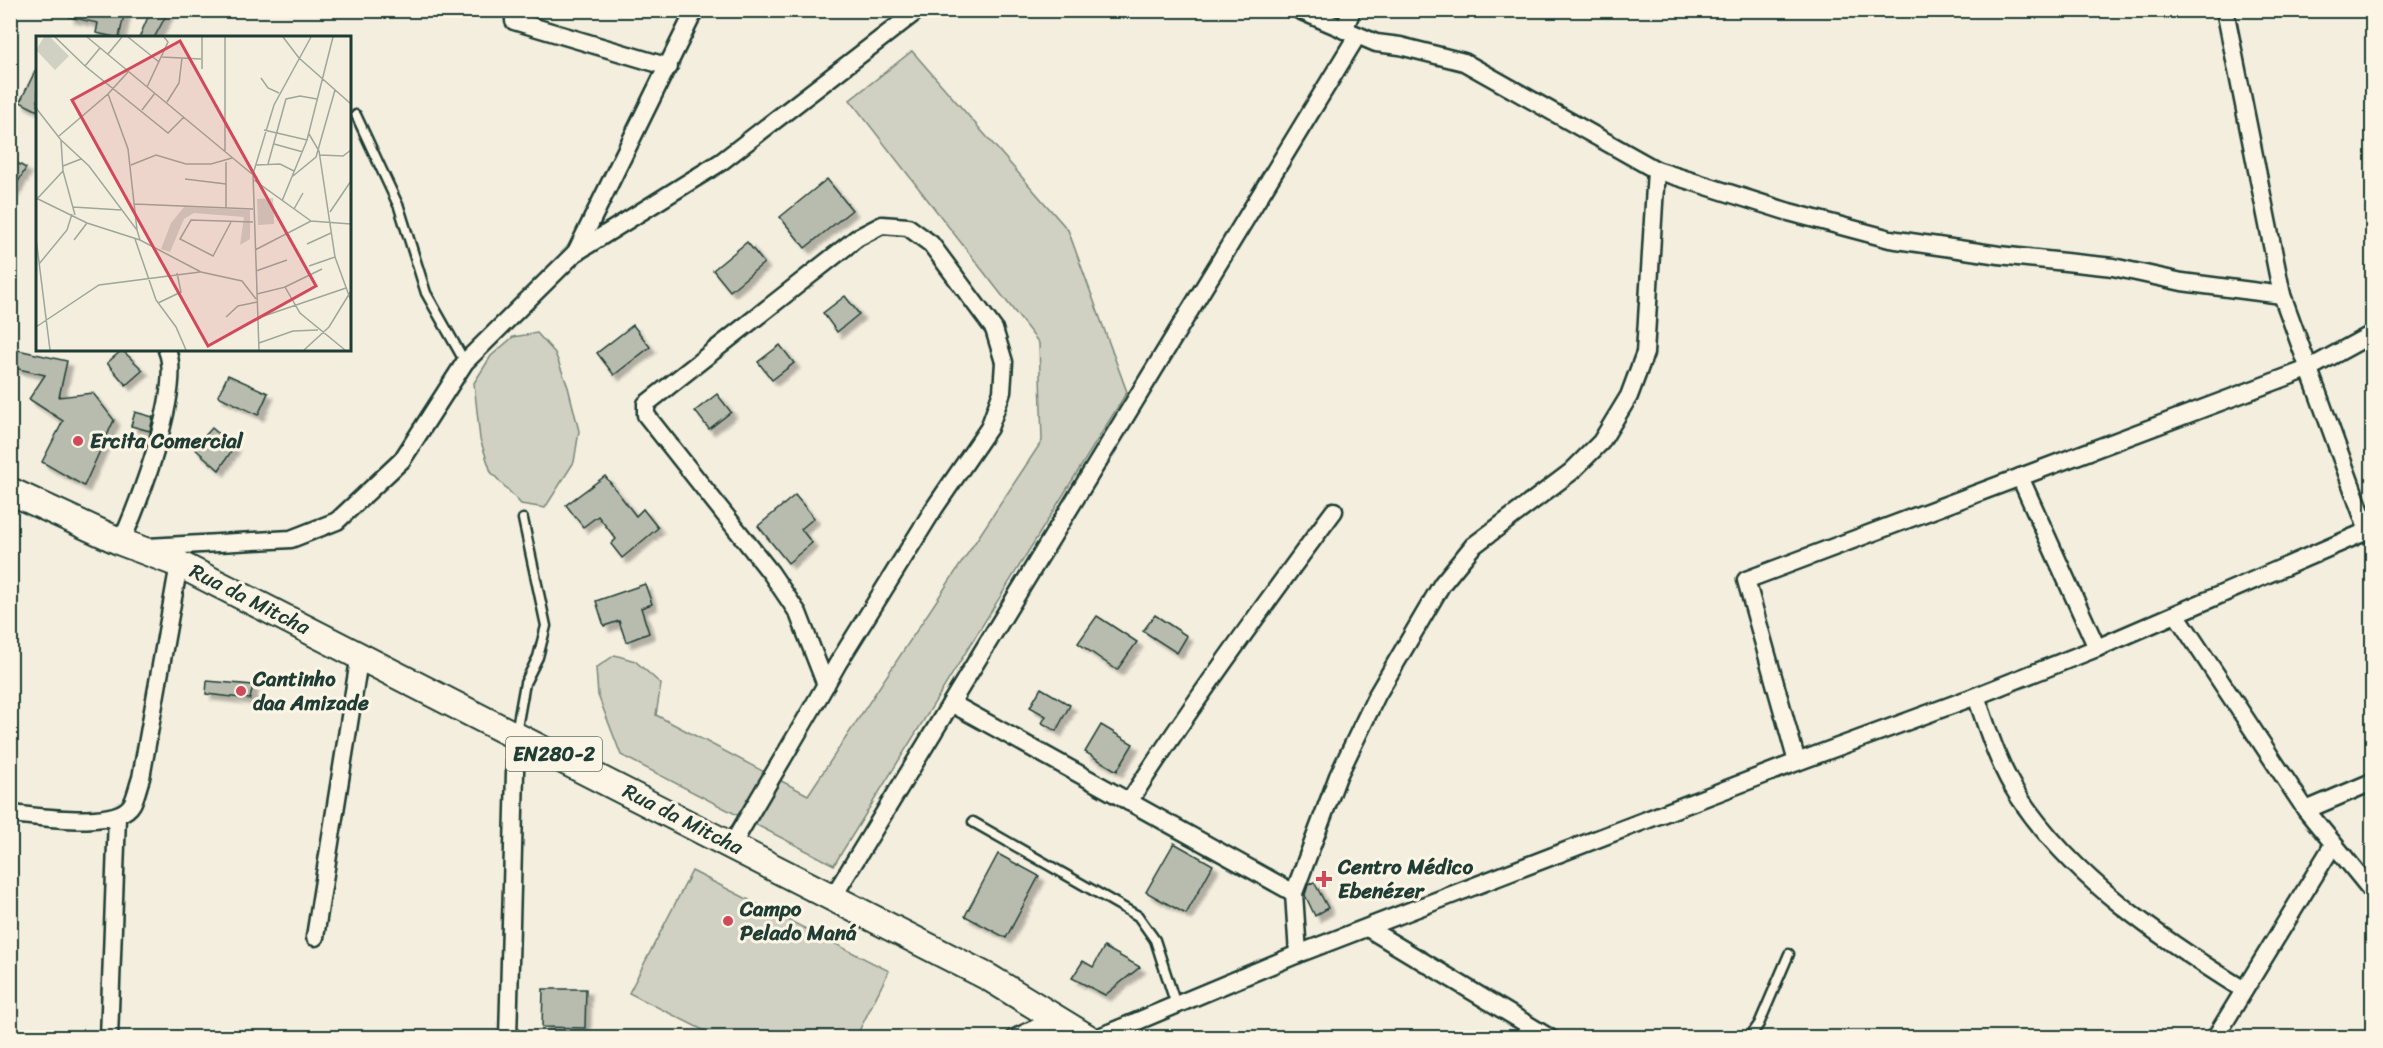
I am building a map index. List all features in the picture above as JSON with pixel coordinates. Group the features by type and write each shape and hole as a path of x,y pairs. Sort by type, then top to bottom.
{"main road":[{"name":"Rua da Mitcha","path":"10,491 130,545 179,564 360,654 988,977 1088,1038"}],"street":[{"path":"514,10 514,21 669,67"},
{"path":"575,253 669,67 695,10"},
{"path":"168,351 171,358 170,383 130,545 291,539 337,521 402,460 465,362 575,253 721,162 918,10"},
{"path":"1299,10 1376,43 1400,46 1464,62 1656,170 1789,212 1890,239 1999,255 2113,267 2182,282 2282,295"},
{"path":"833,897 1350,33 1352,10"},
{"path":"1096,1038 1298,954 1369,929 2097,648 2370,530 2282,295 2225,10"},
{"path":"1298,954 1294,893 1338,776 1377,695 1442,584 1473,546 1579,465 1601,442 1629,396 1645,353 1656,170"},
{"path":"732,845 935,507 989,428 1002,392 1004,362 994,329 932,244 908,227 882,225 857,238 646,404 646,415 771,573 798,613 826,685"},
{"path":"1797,762 1746,580 2308,369 2373,334"},
{"path":"2020,477 2097,648"},
{"path":"1130,802 1233,646 1334,511"},
{"path":"10,814 90,819 117,817 131,806 141,778 179,564"},
{"path":"2176,614 2306,810 2373,891"},
{"path":"315,937 360,654"},
{"path":"1976,696 1994,745 2019,797 2071,862 2190,956 2244,990"},
{"path":"951,703 1294,893"},
{"path":"508,1038 516,734"},
{"path":"2306,810 2373,782"},
{"path":"109,1038 117,817"},
{"path":"2215,1038 2333,845"},
{"path":"1369,929 1550,1038"},
{"path":"1015,1038 1057,1018"}],"lane":[{"path":"356,115 399,207 426,292 465,362"},
{"path":"516,734 525,683 538,657 546,626 523,519"},
{"path":"973,822 1138,916 1155,940 1176,1005"},
{"path":"1749,1038 1759,1024 1789,954"}],"shaded area":[{"path":"912,51 1068,230 1127,392 834,865 621,755 598,695 596,668 615,655 635,661 661,684 656,715 808,795 1042,441 1039,343 850,100"},
{"path":"537,333 555,353 568,387 579,431 574,462 545,508 521,504 491,472 480,439 474,383 491,356 513,337"},
{"name":"Campo Pelado Maná","path":"692,871 889,971 856,1037 717,1037 629,993"}],"building":[{"path":"70,10 125,10 119,36 96,33 98,23 69,17"},
{"path":"151,10 169,10 155,36 140,36"},
{"path":"36,69 36,110 20,102"},
{"path":"10,159 26,168 10,196"},
{"path":"827,179 852,210 805,248 780,217"},
{"path":"747,242 764,263 730,291 713,270"},
{"path":"845,296 859,314 837,332 823,313"},
{"path":"633,325 650,347 614,375 597,353"},
{"path":"780,345 794,363 772,380 758,362"},
{"name":"Ercita Comercial","path":"18,350 67,361 59,397 93,393 114,420 84,486 42,462 63,421 29,399 45,375 14,368"},
{"path":"123,351 143,370 126,385 107,363"},
{"path":"228,375 268,393 258,415 218,396"},
{"path":"717,394 731,412 709,429 695,411"},
{"path":"135,412 153,417 150,431 131,426"},
{"path":"212,428 234,447 219,470 194,448"},
{"path":"605,476 636,516 643,509 658,528 622,558 611,544 616,539 598,516 583,527 566,505"},
{"path":"795,495 814,518 801,529 812,543 788,563 758,526"},
{"path":"645,584 652,604 641,608 649,633 626,642 619,621 604,626 596,601"},
{"path":"1155,615 1187,636 1177,653 1143,631"},
{"path":"1097,616 1137,642 1117,670 1078,643"},
{"path":"207,681 253,685 250,699 206,694"},
{"path":"1041,688 1070,705 1056,731 1042,723 1046,716 1030,707"},
{"path":"1101,725 1133,744 1117,771 1085,752"},
{"path":"1174,843 1213,865 1186,914 1146,892"},
{"path":"998,854 1039,876 1006,938 965,916"},
{"path":"1314,882 1328,908 1315,916 1305,895 1308,885"},
{"path":"1104,947 1140,967 1105,995 1072,978 1083,961 1093,967"},
{"path":"543,989 586,989 585,1028 542,1027"}],"place":[{"name":"Ercita Comercial","path":"78,441"},
{"name":"Cantinho daa Amizade","path":"241,691"},
{"name":"Centro Médico Ebenézer","path":"1324,879"},
{"name":"Campo Pelado Maná","path":"728,921"}]}
